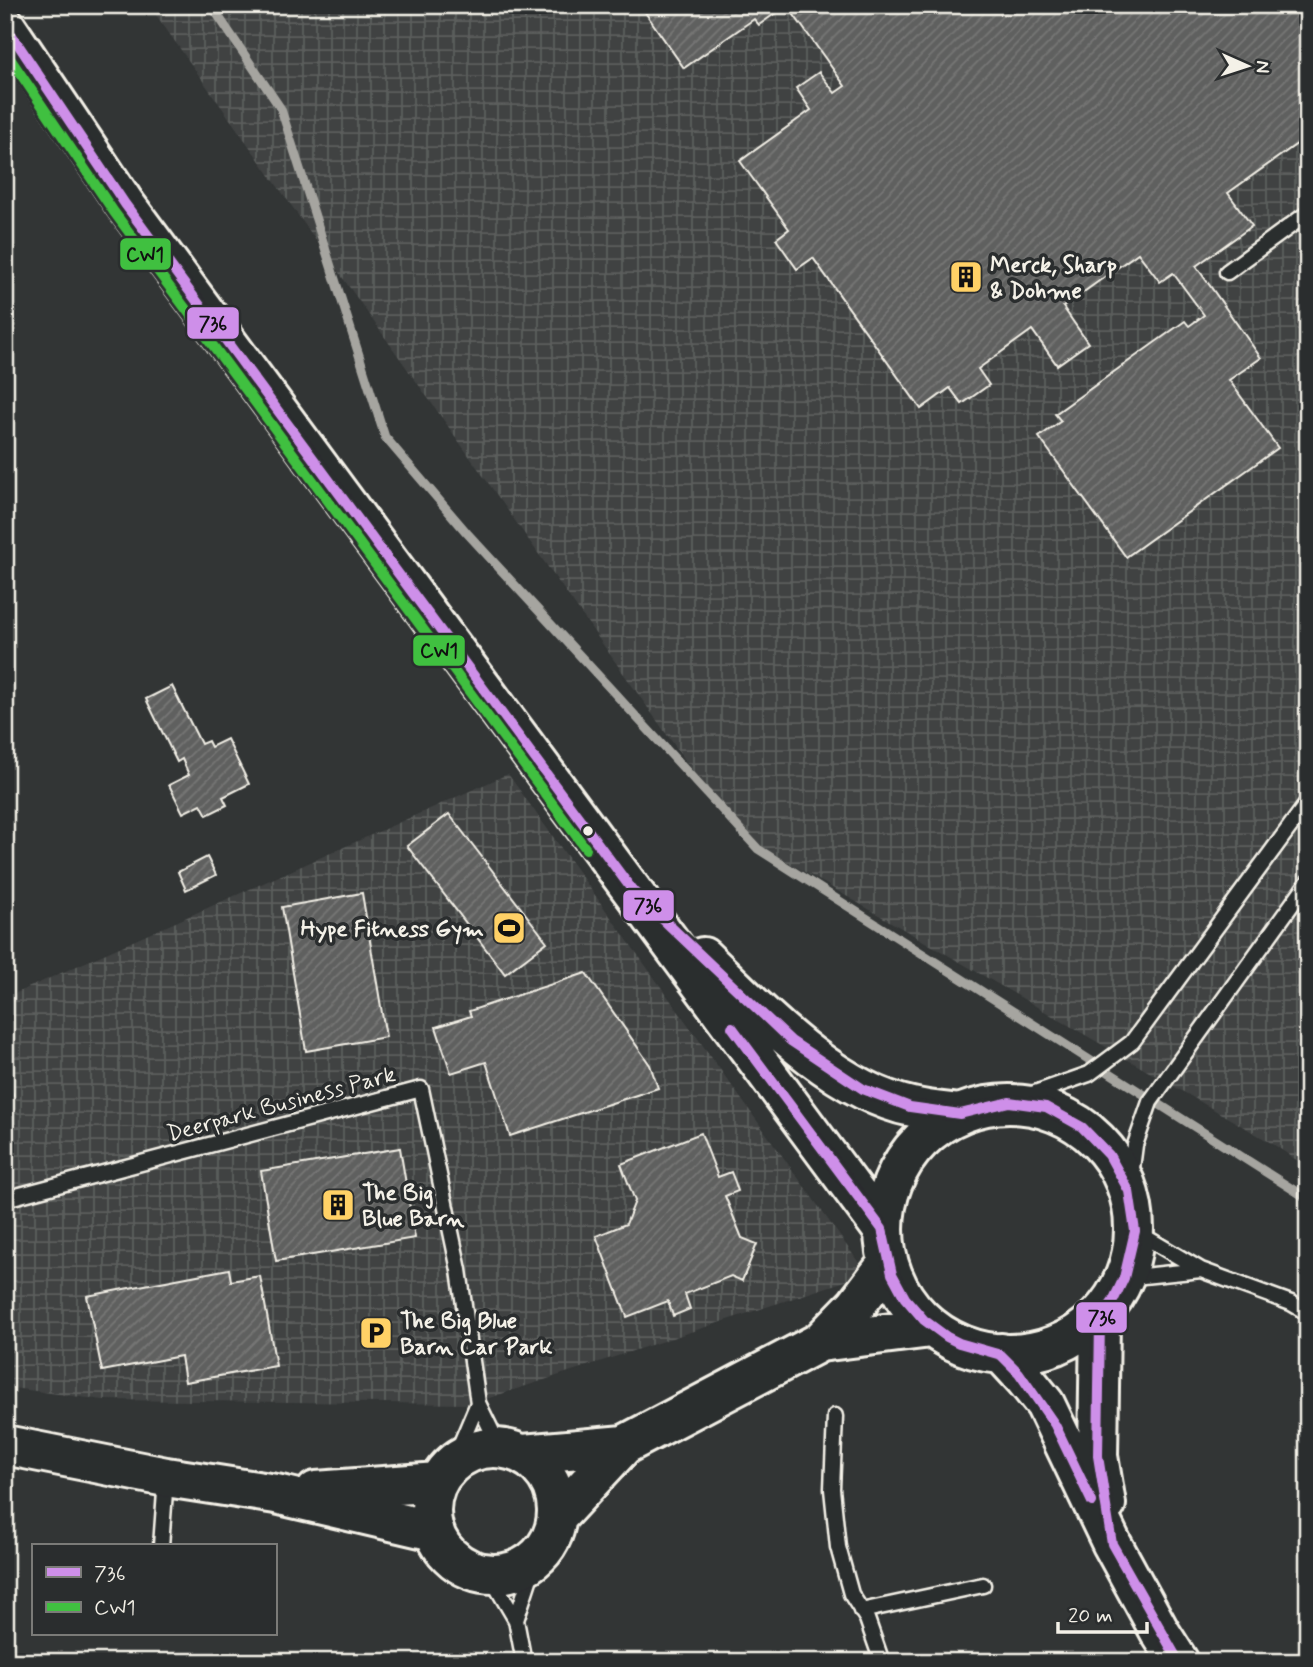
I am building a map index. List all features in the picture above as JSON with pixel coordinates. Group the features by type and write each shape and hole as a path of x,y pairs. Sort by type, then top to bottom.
{"main road":[{"path":"5,25 125,204 633,891 885,1246 906,1299 931,1328 956,1342 1001,1353 1037,1351 1078,1335 1100,1320 1124,1278 1135,1231 1129,1191 1109,1155 1082,1127 1046,1107 1009,1102 960,1114 929,1133 906,1157 892,1187 885,1246 856,1305 820,1342 624,1445 558,1516"},
{"path":"633,891 791,1041 863,1089 910,1107 960,1114"},
{"path":"1100,1320 1098,1456 1112,1544"},
{"path":"820,1342 931,1328"},
{"path":"1001,1353 1045,1404 1112,1544 1179,1662"},
{"path":"5,1445 166,1477 276,1494 434,1531"},
{"path":"276,1494 446,1472 475,1451 624,1445"},
{"path":"446,1472 431,1506 434,1531 446,1552 466,1568 489,1574 514,1572 536,1559 551,1540 558,1516 555,1491 543,1470 511,1451"}],"lane":[{"path":"1227,272 1308,213"},
{"path":"1009,1102 1089,1074 1132,1042 1308,802"},
{"path":"1129,1191 1135,1145 1150,1102 1308,881"},
{"name":"Deerpark Business Park","path":"5,1199 421,1089 459,1270 478,1403"},
{"path":"1135,1231 1201,1270 1290,1303 1308,1313"},
{"path":"1124,1278 1201,1270"},
{"path":"478,1403 511,1451"},
{"path":"446,1472 478,1403"},
{"path":"835,1416 832,1489 838,1548 850,1594 867,1619 881,1662"},
{"path":"161,1544 166,1477"},
{"path":"516,1620 536,1559"},
{"path":"489,1574 516,1620 524,1662"},
{"path":"861,1611 983,1585"}],"shaded area":[{"path":"149,5 1308,5 1308,1168 1273,1144 736,832"},
{"path":"508,774 867,1274 471,1404 103,1400 5,1387 5,998"}],"building":[{"path":"640,5 787,5 759,25 754,19 684,68"},
{"name":"Merck, Sharp & Dohme","path":"795,5 1308,5 1308,136 1228,193 1252,226 1196,266 1261,358 1229,380 1278,448 1126,557 1039,437 1061,421 1055,414 1185,321 1189,326 1204,315 1173,273 1160,282 1138,253 1063,307 1088,343 1057,365 1032,330 978,369 989,385 962,404 950,388 921,409 813,258 797,269 776,239 789,229 740,161 811,110 796,88 819,72 835,93 845,86 794,15"},
{"path":"172,686 201,744 208,741 211,747 227,739 249,784 223,797 227,805 207,815 201,804 183,813 169,785 189,775 182,759 177,762 146,699"},
{"path":"449,814 547,942 505,974 407,846"},
{"path":"207,857 216,875 186,890 178,872"},
{"path":"362,893 386,1037 306,1051 282,907"},
{"path":"586,973 650,1065 658,1088 510,1136 486,1062 451,1073 436,1027 471,1016 469,1011"},
{"path":"5,1064 13,1095 5,1097"},
{"path":"701,1133 718,1177 731,1172 735,1182 738,1191 725,1196 742,1238 757,1244 742,1281 731,1276 685,1294 690,1309 673,1316 668,1301 627,1317 596,1236 626,1224 635,1201 621,1164"},
{"name":"The Big Blue Barn","path":"400,1148 415,1238 276,1261 261,1171"},
{"path":"229,1269 231,1281 260,1276 276,1366 185,1382 181,1356 102,1371 87,1296"}],"waterway":[{"path":"211,5 281,109 385,437 467,533 758,849 1308,1199"}],"transit line":[{"name":"736","path":"5,25 125,204 633,891 791,1041 863,1089 910,1107 960,1114 1009,1102 1046,1107 1082,1127 1109,1155 1129,1191 1135,1231 1124,1278 1100,1320 1098,1456 1112,1544 1179,1662"},
{"name":"CW1","path":"5,51 114,212 586,849"},
{"name":"736","path":"732,1027 882,1229 892,1274 905,1298 924,1320 947,1337 1001,1355 1019,1373 1055,1425 1092,1502"}],"place":[{"name":"Merck, Sharp & Dohme","path":"966,277"},
{"name":"Hype Fitness Gym","path":"509,928"},
{"name":"The Big Blue Barn","path":"338,1205"},
{"name":"The Big Blue Barn Car Park","path":"376,1333"}]}
